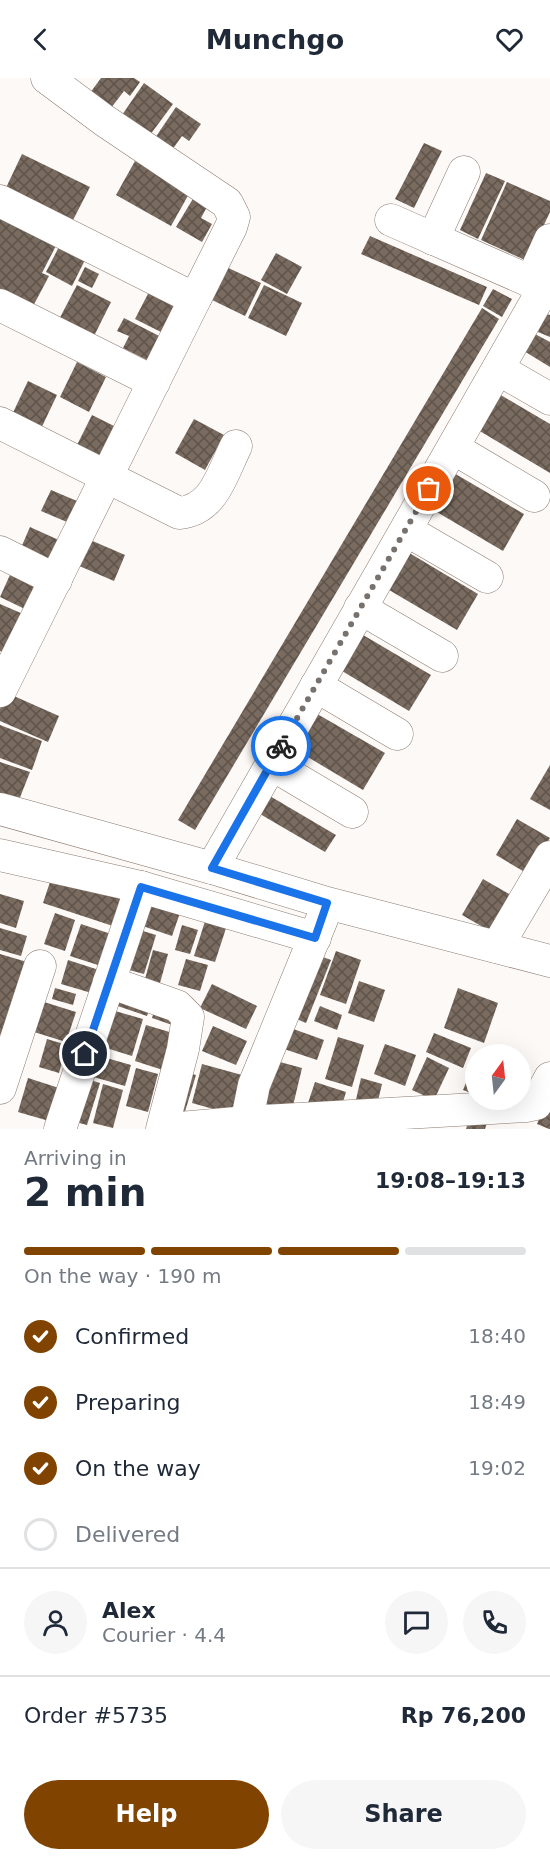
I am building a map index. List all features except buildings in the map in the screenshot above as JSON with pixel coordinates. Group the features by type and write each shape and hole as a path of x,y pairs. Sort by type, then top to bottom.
{"street":[{"path":"4,674 56,580 234,217 227,203 105,121 47,78"},
{"path":"433,239 464,172"},
{"path":"0,201 195,300"},
{"path":"392,220 542,287"},
{"path":"212,868 498,369 542,287 550,240"},
{"path":"0,305 154,382"},
{"path":"498,369 550,399"},
{"path":"0,423 179,513 200,509 209,501 236,446"},
{"path":"453,448 534,496"},
{"path":"406,530 487,578"},
{"path":"0,552 56,580"},
{"path":"360,608 442,656"},
{"path":"316,686 397,734"},
{"path":"271,764 352,812"},
{"path":"0,808 212,868 321,922"},
{"path":"0,855 141,887 321,922 497,947 550,961"},
{"path":"497,947 550,857"},
{"path":"60,1129 141,887"},
{"path":"246,1125 254,1085 321,922"},
{"path":"0,1088 40,966"},
{"path":"109,982 177,1006 188,1017 183,1049 162,1129"},
{"path":"169,1129 405,1121 538,1104"}],"way so far":[{"path":"281,746 429,489"}],"route":[{"path":"85,1054 141,887 315,938 327,903 212,868 281,746"}]}
